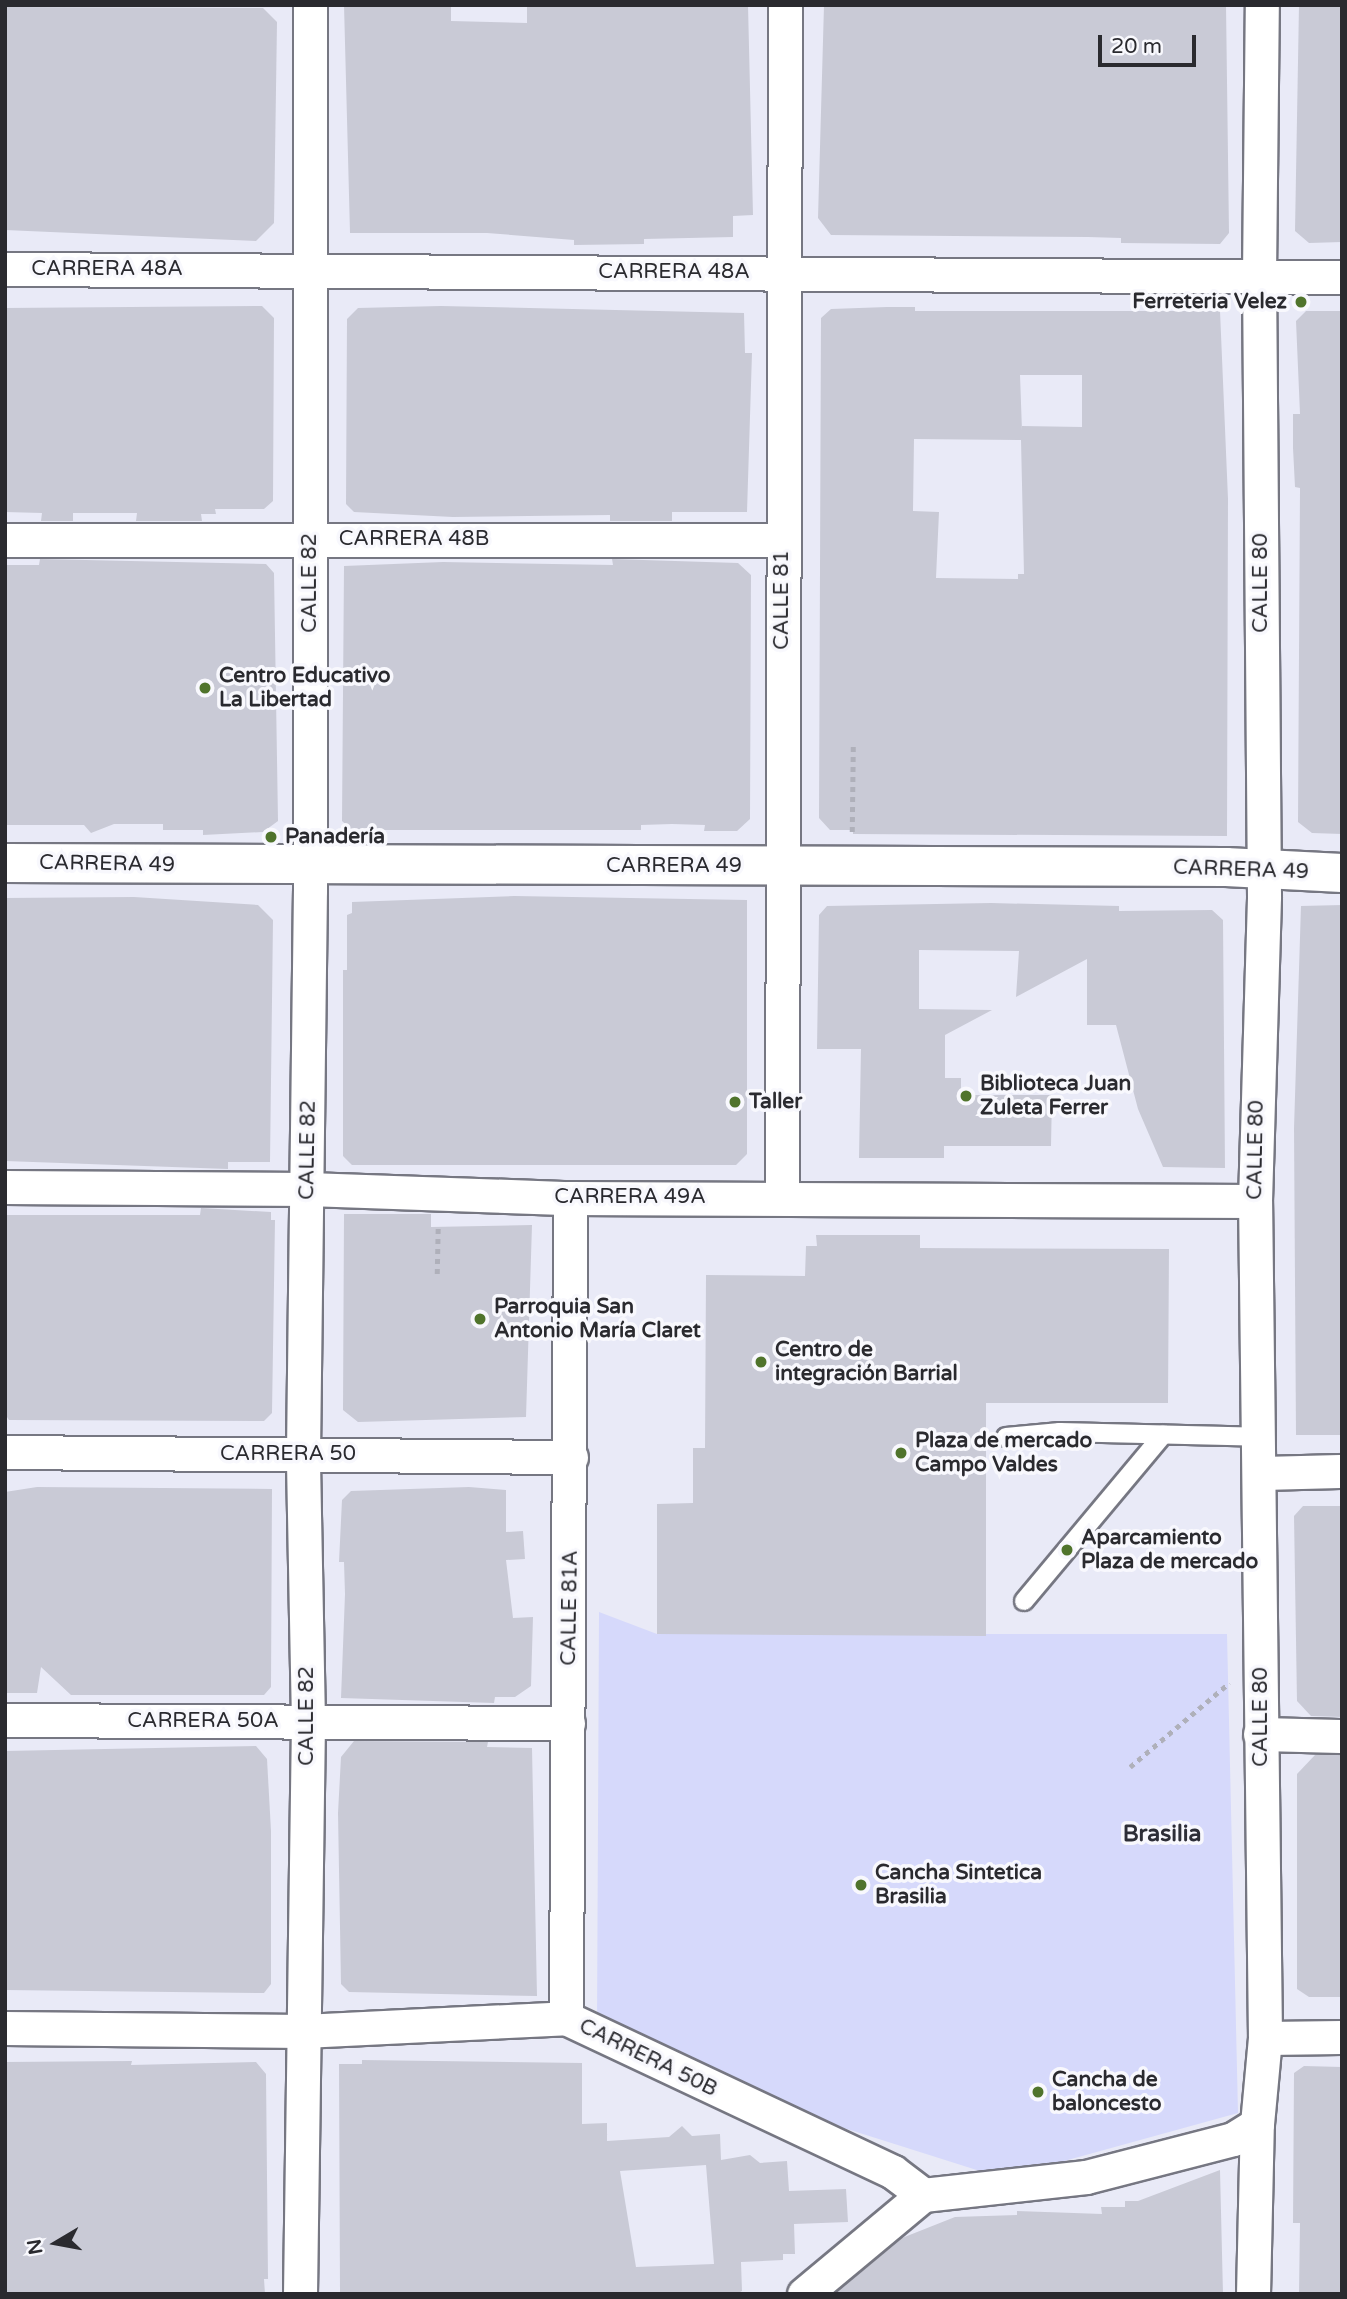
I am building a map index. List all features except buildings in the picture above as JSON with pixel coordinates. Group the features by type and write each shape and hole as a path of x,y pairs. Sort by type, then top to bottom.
{"street":[{"name":"CALLE 82","path":"300,2294 308,1722 303,1453 310,865 310,5"},
{"name":"CALLE 81","path":"782,1196 785,866 782,540 786,505 785,5"},
{"name":"CALLE 80","path":"1253,2294 1256,2124 1265,2038 1255,1201 1263,869 1259,276 1262,5"},
{"name":"CARRERA 48A","path":"5,268 1342,277"},
{"name":"CARRERA 48B","path":"5,540 782,540"},
{"name":"CARRERA 49","path":"5,863 1263,869 1342,873"},
{"name":"CARRERA 49A","path":"5,1187 308,1189 570,1198 782,1196 1255,1201"},
{"name":"CALLE 81A","path":"566,2018 571,1457 570,1198"},
{"name":"CARRERA 50","path":"5,1452 571,1457"},
{"path":"1260,1473 1342,1471"},
{"name":"CARRERA 50A","path":"5,1720 568,1723"},
{"path":"1261,1734 1342,1735"},
{"name":"CARRERA 50B","path":"5,2028 303,2031 566,2018 893,2172 923,2194"},
{"path":"1265,2038 1342,2036"},
{"path":"804,2294 923,2194 1086,2177 1233,2139 1256,2124"}],"lane":[{"path":"1006,1437 1060,1432 1259,1437"},
{"path":"1024,1601 1163,1435"}],"path":[{"path":"852,840 853,746"},
{"path":"437,1274 439,1193"},
{"path":"1130,1767 1237,1676 1262,1637"}],"shaded area":[{"path":"599,1612 657,1634 1227,1634 1238,2113 1002,2178 765,2103 597,2026"}],"place":[{"name":"Ferreteria Velez","path":"1301,302"},
{"name":"Centro Educativo La Libertad","path":"205,688"},
{"name":"Panadería","path":"271,837"},
{"name":"Biblioteca Juan Zuleta Ferrer","path":"966,1096"},
{"name":"Taller","path":"735,1102"},
{"name":"Parroquia San Antonio María Claret","path":"480,1319"},
{"name":"Centro de integración Barrial","path":"761,1362"},
{"name":"Plaza de mercado Campo Valdes","path":"901,1453"},
{"name":"Aparcamiento Plaza de mercado","path":"1067,1550"},
{"name":"Cancha Sintetica Brasilia","path":"861,1885"},
{"name":"Cancha de baloncesto","path":"1038,2092"}],"district":[{"name":"Brasilia","path":"1162,1834"}]}
